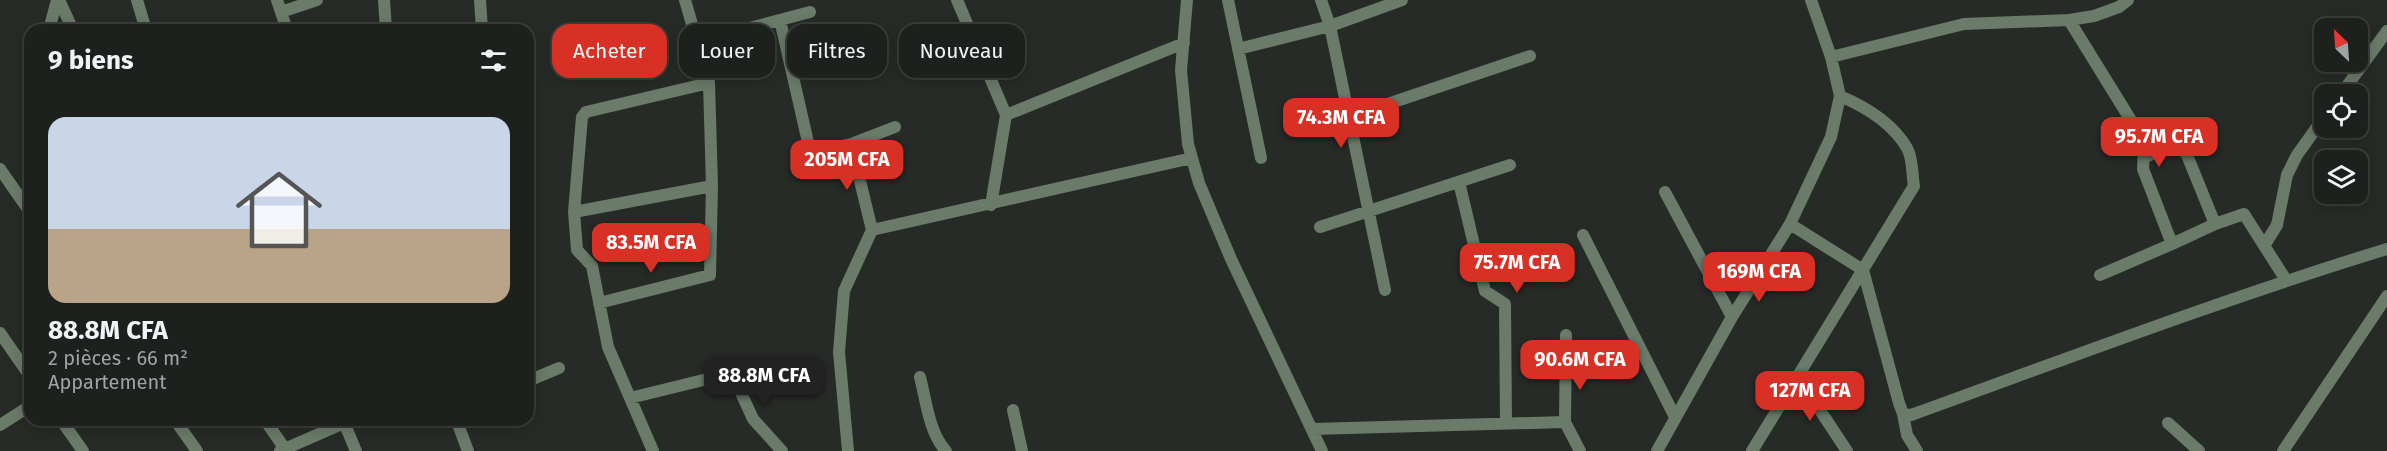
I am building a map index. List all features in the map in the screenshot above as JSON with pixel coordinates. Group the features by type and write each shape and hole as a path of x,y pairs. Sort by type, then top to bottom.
{"street":[{"path":"51,24 58,0"},
{"path":"58,0 70,24"},
{"path":"137,0 144,24"},
{"path":"277,0 285,24"},
{"path":"281,12 317,0"},
{"path":"384,0 386,24"},
{"path":"480,0 482,24"},
{"path":"685,0 692,24"},
{"path":"957,0 1006,115 991,205"},
{"path":"1187,0 1181,70 1192,158 1199,183 1231,259 1322,451"},
{"path":"1228,0 1261,158"},
{"path":"1322,0 1330,26 1385,290"},
{"path":"1238,49 1330,26 1402,0"},
{"path":"1657,451 1732,317 1790,224 1831,136 1840,96 1831,57 1811,0"},
{"path":"1831,57 1964,24 2069,20 2120,7 2128,0"},
{"path":"765,24 810,12"},
{"path":"780,20 810,151 851,144 895,127"},
{"path":"2069,20 2132,122 2146,157 2143,169 2172,244"},
{"path":"2348,84 2387,32"},
{"path":"1006,115 1184,42"},
{"path":"1349,117 1530,56"},
{"path":"599,303 710,275 711,186 708,78"},
{"path":"653,451 608,347 592,266 577,250 574,212 582,117 586,112 709,82"},
{"path":"1752,451 1914,186 1908,150 1887,125 1861,105 1840,96"},
{"path":"2264,246 2277,225 2287,175 2296,155 2314,131"},
{"path":"848,451 839,352 844,291 872,230 851,144"},
{"path":"2146,157 2172,145 2181,147 2187,155 2215,224"},
{"path":"872,230 1192,158"},
{"path":"1320,227 1510,165"},
{"path":"0,169 24,203"},
{"path":"1459,182 1485,291 1505,304 1506,422"},
{"path":"574,212 711,186"},
{"path":"1665,192 1732,317"},
{"path":"2100,275 2215,224 2244,214 2286,279"},
{"path":"1790,224 1863,270 1907,435 1917,451"},
{"path":"1583,235 1675,417"},
{"path":"1903,414 1911,416 2286,279 2387,249"},
{"path":"2283,451 2387,296"},
{"path":"0,333 24,367"},
{"path":"1566,335 1565,422 1580,451"},
{"path":"534,378 559,368"},
{"path":"630,398 732,373 753,419 782,451"},
{"path":"920,377 929,417 940,445 946,451"},
{"path":"1798,377 1847,451"},
{"path":"0,425 24,410"},
{"path":"1013,410 1022,451"},
{"path":"1313,429 1565,422"},
{"path":"2168,423 2199,451"},
{"path":"65,426 83,451"},
{"path":"179,426 197,451"},
{"path":"268,426 282,450 335,426"},
{"path":"346,426 356,451"},
{"path":"459,426 468,451"}]}
